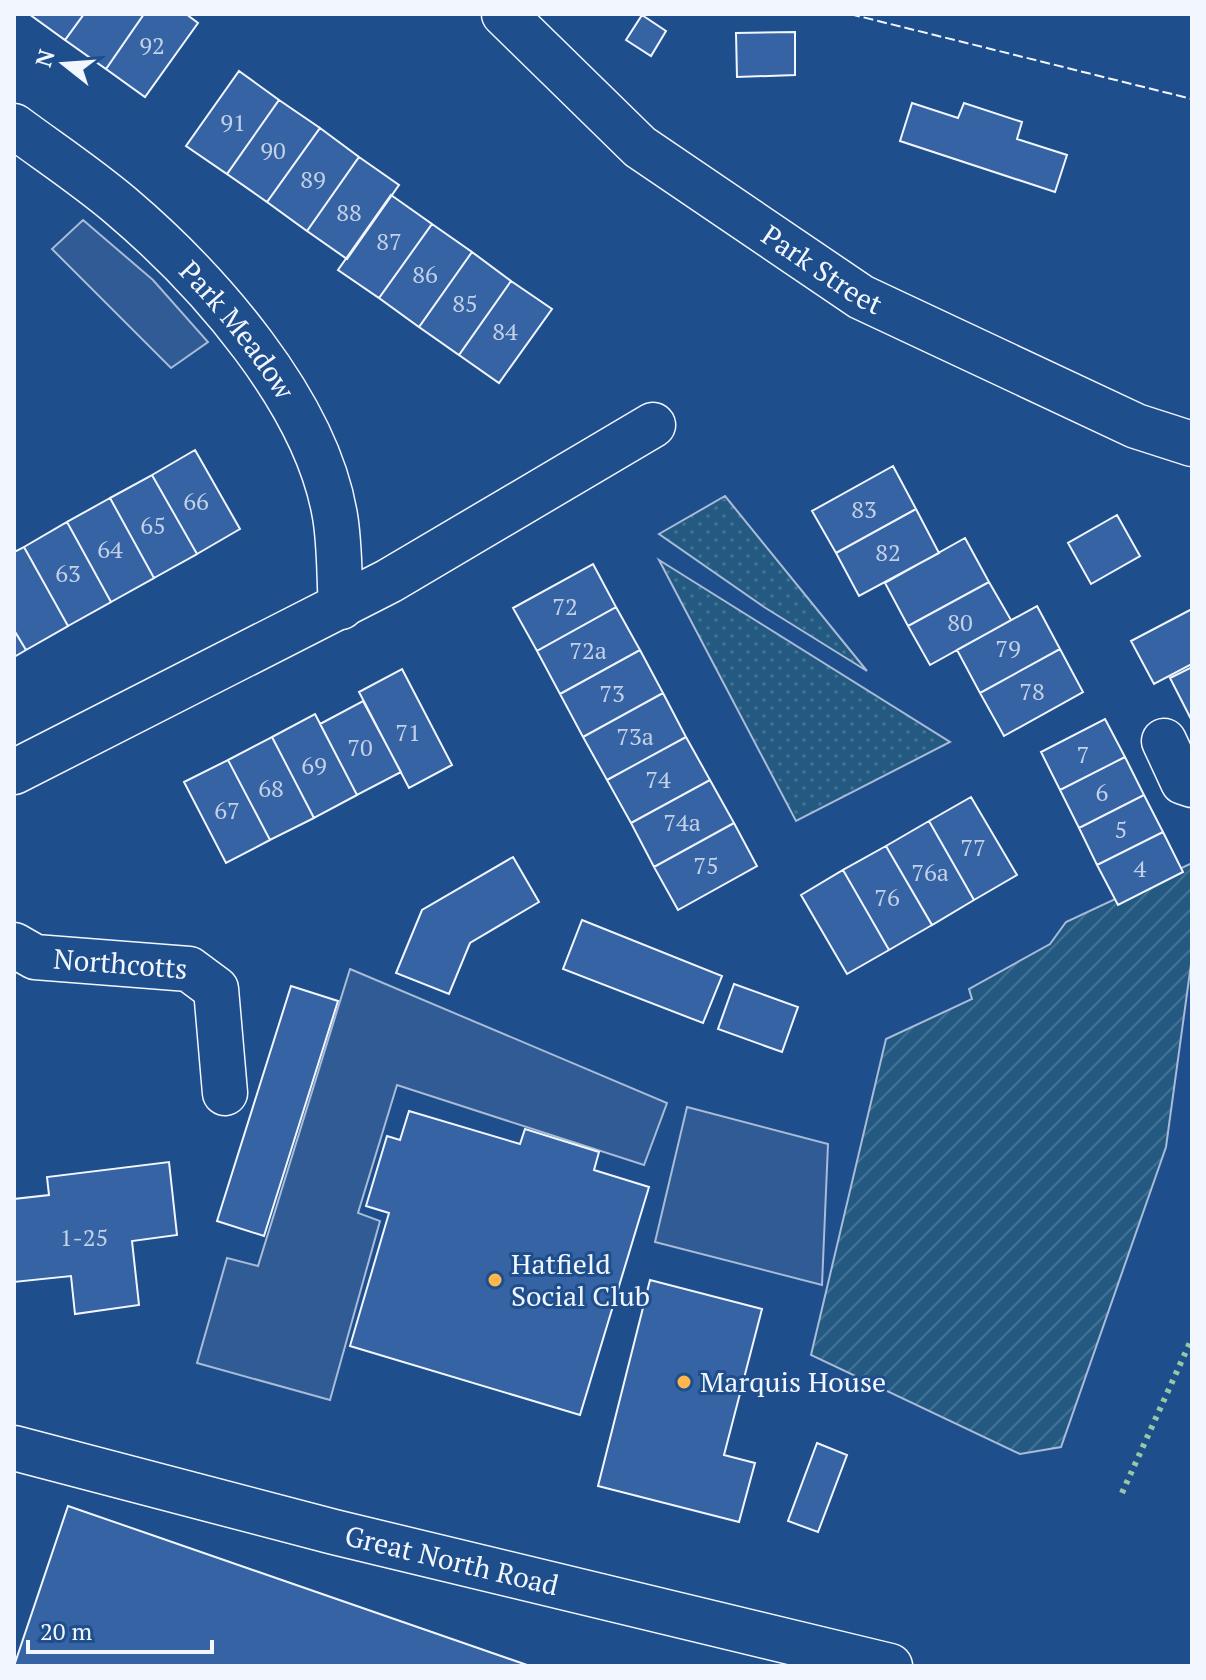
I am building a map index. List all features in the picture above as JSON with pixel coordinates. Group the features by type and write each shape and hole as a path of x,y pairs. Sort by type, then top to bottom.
{"street":[{"name":"Park Street","path":"504,14 640,147 861,297 1136,426 1192,444"},
{"name":"Park Meadow","path":"14,126 122,206 231,315 274,373 312,441 335,515 341,607"},
{"path":"14,772 341,607 653,425"},
{"path":"1164,741 1183,782 1192,785"},
{"name":"Northcotts","path":"14,945 35,957 189,969 216,989 225,1093"},
{"name":"Great North Road","path":"14,1448 334,1532 737,1626 890,1666"}],"shaded area":[{"path":"83,220 153,280 208,342 171,368 52,249"},
{"path":"725,496 867,671 764,607 659,534"},
{"path":"659,560 950,742 796,821"},
{"path":"1192,863 1192,957 1166,1147 1061,1447 1020,1454 811,1355 886,1039 972,999 969,989 1050,944 1066,922"},
{"path":"350,969 667,1103 644,1165 397,1085 358,1213 380,1221 330,1400 197,1363 227,1258 258,1266"},
{"path":"687,1107 828,1144 822,1285 655,1242"}],"building":[{"path":"29,14 84,14 65,40"},
{"path":"84,14 144,14 106,69 65,40"},
{"path":"144,14 186,14 198,23 145,97 106,69"},
{"path":"642,15 666,31 651,56 626,40"},
{"path":"795,32 795,75 737,77 736,33"},
{"path":"239,71 279,100 227,174 186,146"},
{"path":"279,100 320,128 267,202 227,174"},
{"path":"912,103 958,118 964,103 1022,122 1017,139 1067,155 1055,192 900,141"},
{"path":"320,128 359,157 307,231 267,202"},
{"path":"359,157 399,185 347,259 307,231"},
{"path":"391,195 432,224 379,298 338,270"},
{"path":"432,224 472,252 419,327 379,298"},
{"path":"472,252 511,281 459,355 419,327"},
{"path":"511,281 552,309 499,383 459,355"},
{"path":"195,450 240,529 197,554 152,475"},
{"path":"893,466 916,509 836,553 812,511"},
{"path":"152,475 197,554 154,578 110,498"},
{"path":"110,498 154,578 111,602 67,522"},
{"path":"916,509 939,553 859,596 836,553"},
{"path":"1117,515 1140,556 1091,584 1068,543"},
{"path":"67,522 111,602 68,626 24,547"},
{"path":"965,538 989,582 908,626 885,583"},
{"path":"24,547 68,626 26,650 14,630 14,552"},
{"path":"593,564 616,607 537,651 513,608"},
{"path":"989,582 1011,620 930,665 908,626"},
{"path":"1037,606 1060,649 980,693 957,650"},
{"path":"616,607 640,650 560,694 537,651"},
{"path":"1192,609 1192,664 1154,684 1131,641"},
{"path":"14,630 26,650 14,657"},
{"path":"1060,649 1083,692 1004,736 980,693"},
{"path":"640,650 663,693 583,737 560,694"},
{"path":"1192,667 1192,721 1170,678"},
{"path":"402,669 452,765 409,788 359,692"},
{"path":"663,693 686,737 607,780 583,737"},
{"path":"363,701 401,772 357,795 320,724"},
{"path":"315,714 357,795 314,818 272,737"},
{"path":"1105,719 1125,757 1060,790 1041,752"},
{"path":"272,737 314,818 270,840 228,760"},
{"path":"686,737 710,780 631,823 607,780"},
{"path":"1125,757 1144,795 1079,828 1060,790"},
{"path":"228,760 270,840 226,863 184,782"},
{"path":"710,780 734,823 654,867 631,823"},
{"path":"1144,795 1163,832 1097,865 1079,828"},
{"path":"971,797 1017,875 974,900 929,821"},
{"path":"929,821 974,900 932,925 886,846"},
{"path":"734,823 757,866 678,910 654,867"},
{"path":"1163,832 1183,872 1118,905 1097,865"},
{"path":"886,846 932,925 889,950 843,870"},
{"path":"513,857 539,902 470,943 449,994 396,973 422,910"},
{"path":"843,870 889,950 847,974 801,895"},
{"path":"582,920 722,976 703,1023 563,969"},
{"path":"734,984 798,1007 782,1052 718,1029"},
{"path":"291,986 338,1001 264,1236 217,1221"},
{"name":"Hatfield Social Club","path":"409,1111 520,1144 525,1129 599,1152 594,1170 649,1187 580,1415 350,1346 389,1213 366,1206 387,1136 400,1140"},
{"path":"169,1162 177,1235 132,1241 139,1305 75,1314 71,1276 14,1282 14,1199 49,1195 47,1177"},
{"name":"Marquis House","path":"650,1280 762,1309 724,1455 755,1463 739,1522 598,1486"},
{"path":"817,1443 847,1455 818,1532 788,1521"},
{"path":"68,1506 149,1534 530,1666 14,1666"}],"hedge":[{"path":"1122,1493 1192,1338"}],"fence":[{"path":"850,14 1192,99"}],"place":[{"name":"Hatfield Social Club","path":"495,1280"},
{"name":"Marquis House","path":"684,1382"}]}
